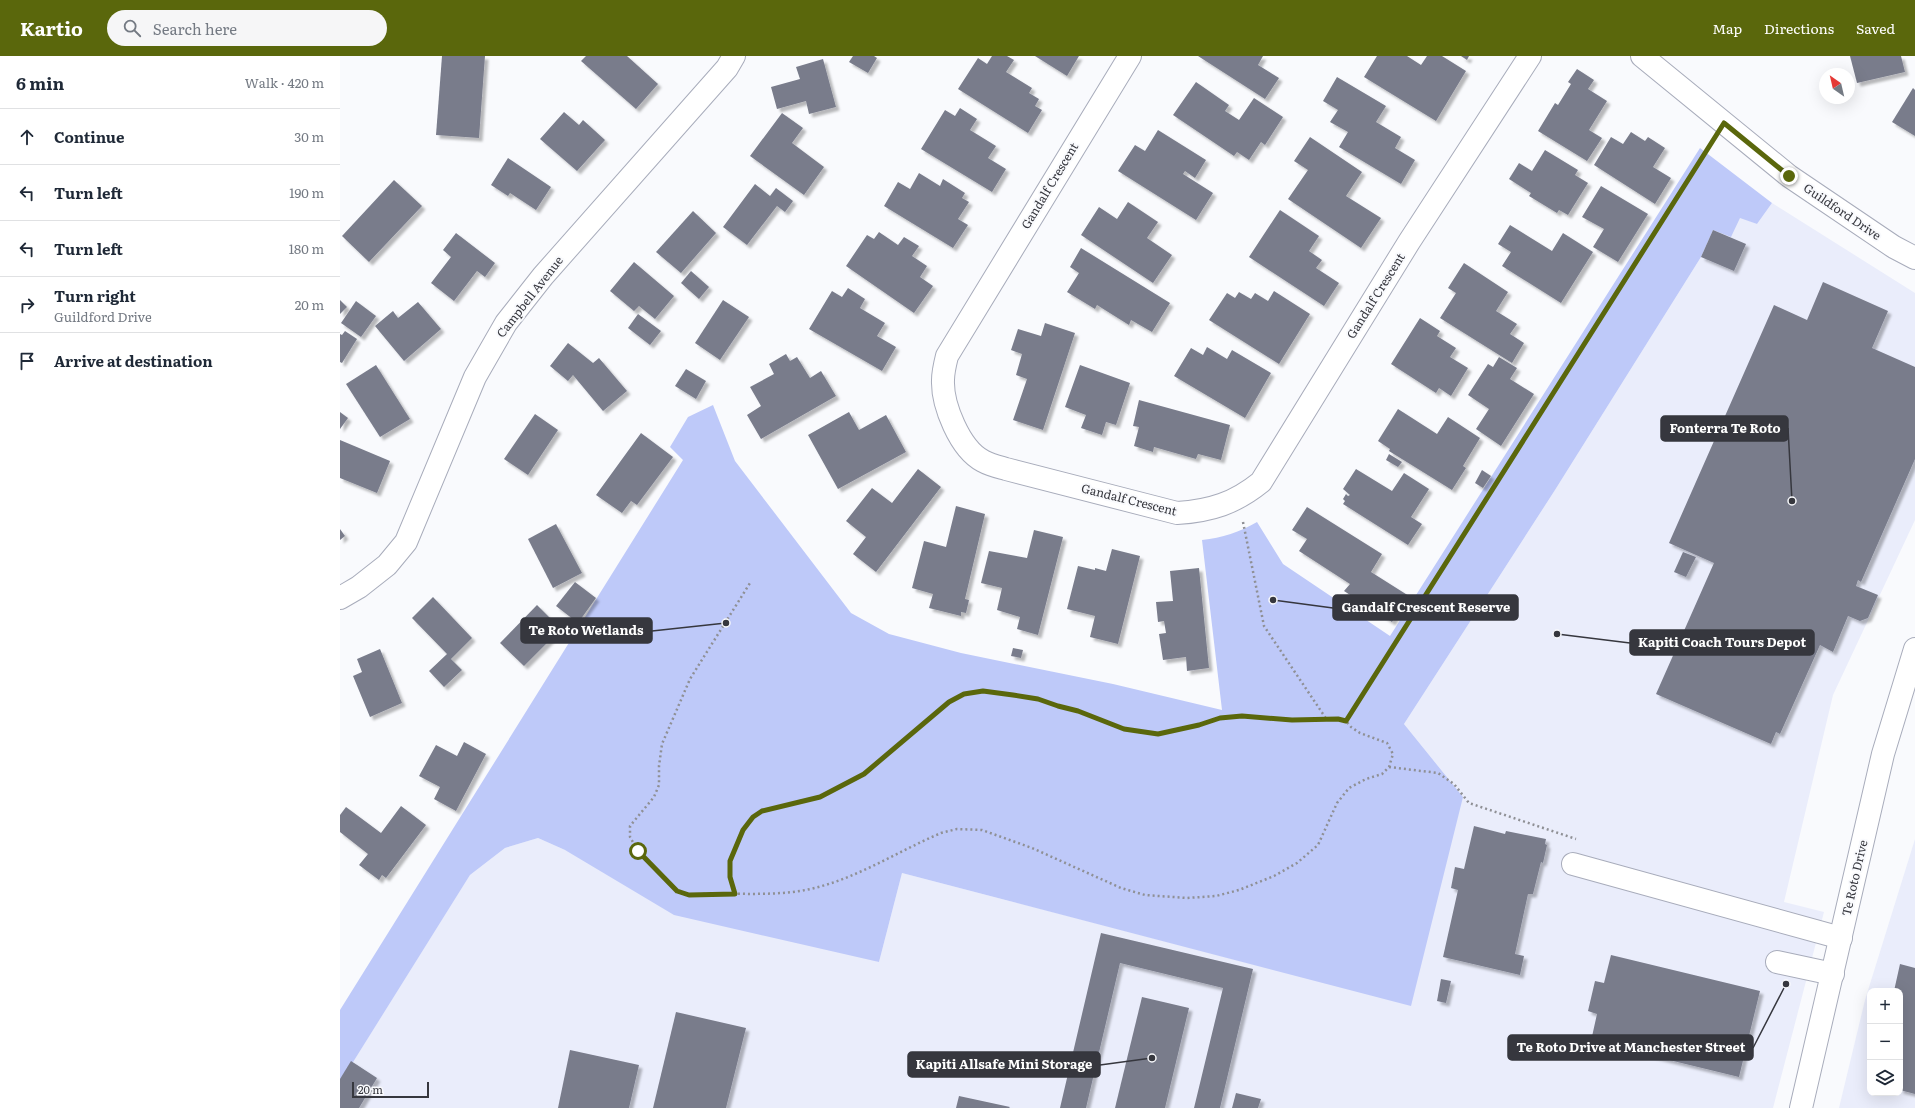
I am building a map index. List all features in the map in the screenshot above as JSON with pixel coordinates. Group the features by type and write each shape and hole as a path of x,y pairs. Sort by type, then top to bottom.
{"street":[{"name":"Campbell Avenue","path":"340,598 359,587 387,565 406,542 475,377 506,323 543,276 727,68 734,56"},
{"name":"Gandalf Crescent","path":"1130,56 947,356 943,381 945,402 964,444 982,461 1006,469 1177,513 1207,509 1239,498 1261,482 1409,242 1530,56"},
{"name":"Guildford Drive","path":"1642,56 1789,176 1894,247 1915,258"},
{"name":"Te Roto Drive","path":"1801,1108 1883,754 1915,649"},
{"path":"1574,864 1841,938"},
{"path":"1777,962 1833,974"}],"path":[{"path":"1346,721 1724,123"},
{"path":"1239,498 1264,626 1327,720"},
{"path":"735,894 730,877 730,861 743,830 753,817 762,811 820,797 864,774 949,702 964,694 983,691 1038,699 1092,715 1124,729 1158,734 1199,725 1220,718 1242,716 1292,720 1338,719 1346,721 1351,727 1360,733 1387,744 1393,754 1389,767 1382,774 1366,779 1349,788 1337,803 1318,845 1297,863 1274,876 1239,890 1216,896 1187,898 1145,895 1121,888 1005,837 982,830 957,829 934,836 857,874 821,887 783,892 735,894 689,895 677,891 638,851 630,838 630,826 654,797 659,785 659,766 662,744 690,679 750,584"}],"shaded area":[{"path":"1700,148 1772,203 1757,224 1740,218 1731,237 1713,230 1701,257 1555,490 1404,724 1463,797 1411,1006 902,873 879,962 674,915 565,850 538,838 505,848 470,875 340,1083 340,1010 683,460 670,447 688,417 713,405 735,461 851,613 889,634 961,653 1113,684 1222,710 1202,540 1231,534 1257,522 1283,564 1390,636"},
{"path":"1772,203 1915,293 1915,520 1833,695 1784,902 1824,912 1773,1108 340,1108 340,1083 470,875 505,848 538,838 565,850 879,962 902,873 1260,966 1463,797 1404,724 1555,490 1701,257 1713,230 1740,217 1757,224"},
{"path":"1915,839 1915,1108 1839,1108 1867,994 1867,1096 1903,1096 1903,988 1869,988"}],"building":[{"path":"442,56 485,56 479,138 436,135"},
{"path":"586,56 627,56 658,84 636,109 581,61"},
{"path":"853,56 874,56 877,58 868,73 849,62"},
{"path":"992,56 1007,56 1014,60 1006,72 1032,88 1029,93 1039,99 1035,106 1042,110 1028,133 958,89 978,58 987,64"},
{"path":"1035,56 1079,56 1067,76"},
{"path":"1198,56 1263,56 1258,65 1279,78 1265,99"},
{"path":"1377,56 1407,56 1421,65 1427,56 1442,56 1466,71 1436,121 1364,77"},
{"path":"1461,56 1469,56 1467,60"},
{"path":"1850,56 1901,56 1905,72 1857,83 1855,68 1853,68"},
{"path":"823,59 836,107 809,114 806,101 777,109 771,87 800,79 796,67"},
{"path":"1577,69 1594,80 1588,89 1607,101 1589,130 1602,138 1587,161 1538,131 1555,103 1558,105 1571,84 1568,82"},
{"path":"1337,77 1386,106 1376,122 1401,137 1395,148 1415,160 1401,184 1339,147 1348,132 1330,122 1338,110 1323,101"},
{"path":"1196,82 1229,105 1225,111 1239,120 1254,98 1283,117 1265,145 1261,142 1249,160 1237,152 1234,156 1173,115"},
{"path":"1913,88 1915,90 1915,136 1892,122"},
{"path":"960,108 977,119 970,130 996,146 988,158 1006,169 992,192 921,149 945,110 955,116"},
{"path":"564,112 579,125 583,120 605,140 577,171 540,139"},
{"path":"782,113 803,128 792,143 824,167 804,195 750,156"},
{"path":"1158,130 1206,160 1195,178 1185,171 1183,174 1213,193 1196,220 1118,171 1135,145 1145,151"},
{"path":"1631,132 1645,141 1648,137 1665,148 1653,167 1671,178 1655,204 1594,165 1611,137 1623,144"},
{"path":"1310,137 1362,172 1346,196 1381,218 1361,248 1288,199 1308,170 1294,161"},
{"path":"1545,150 1578,170 1575,175 1588,183 1568,215 1559,210 1557,213 1529,196 1531,193 1509,179 1519,163 1532,171"},
{"path":"508,158 551,187 536,210 510,193 508,196 491,185"},
{"path":"919,173 940,186 943,179 965,193 962,198 969,202 958,219 968,225 953,248 884,206 898,182 910,189"},
{"path":"394,180 422,206 369,262 342,236"},
{"path":"755,184 770,196 776,188 793,201 785,212 777,206 747,245 723,227"},
{"path":"1601,186 1648,214 1618,262 1593,247 1604,229 1582,217"},
{"path":"1128,202 1158,222 1147,238 1172,255 1153,283 1081,235 1099,207 1117,219"},
{"path":"1280,210 1319,236 1309,251 1322,260 1316,268 1339,283 1324,306 1249,257"},
{"path":"693,211 716,233 681,273 656,252"},
{"path":"1510,225 1552,251 1563,233 1593,252 1561,303 1502,266 1511,252 1498,244"},
{"path":"1713,230 1746,244 1734,271 1701,257"},
{"path":"879,232 898,245 904,237 919,246 912,256 927,266 920,277 933,286 914,313 846,266 867,235 874,239"},
{"path":"456,233 495,263 485,277 477,271 454,301 431,283 451,257 443,250"},
{"path":"1081,248 1170,303 1152,332 1131,320 1129,325 1097,305 1095,309 1067,292 1079,273 1070,267"},
{"path":"634,262 674,296 655,319 639,306 634,311 610,291"},
{"path":"1464,263 1508,292 1496,311 1517,324 1510,334 1524,343 1512,363 1440,318 1456,293 1448,288"},
{"path":"691,271 709,287 699,299 681,283"},
{"path":"1823,282 1888,311 1872,348 1915,367 1915,459 1861,582 1858,580 1856,586 1878,595 1868,618 1860,621 1848,616 1833,652 1820,645 1780,734 1776,732 1771,744 1656,694 1714,563 1669,543 1774,305 1807,320"},
{"path":"848,288 865,299 860,308 885,323 877,336 896,347 882,371 809,329 832,291 842,297"},
{"path":"1274,291 1310,314 1279,364 1209,320 1227,293 1235,298 1239,292 1251,299 1255,293 1268,301"},
{"path":"340,300 347,307 340,314"},
{"path":"723,300 749,317 720,360 695,343"},
{"path":"356,301 376,316 361,337 341,323"},
{"path":"418,302 441,329 404,361 375,326 393,311 398,318"},
{"path":"638,314 661,331 650,345 628,328"},
{"path":"1420,318 1440,331 1437,336 1456,348 1450,357 1468,368 1451,396 1439,388 1436,393 1391,364"},
{"path":"1045,323 1075,333 1043,430 1013,420 1027,379 1016,375 1022,354 1011,350 1018,329 1041,336"},
{"path":"345,331 357,339 342,363 340,362 340,334 342,335"},
{"path":"568,343 593,363 599,358 627,391 603,411 573,375 568,381 550,366"},
{"path":"1207,347 1227,359 1232,350 1271,373 1245,418 1174,376 1191,348 1203,355"},
{"path":"786,354 790,361 797,357 810,378 821,371 836,396 761,439 747,415 761,406 750,387 774,374 769,364"},
{"path":"1499,357 1517,368 1510,379 1534,394 1501,446 1476,429 1489,409 1468,395 1488,364 1493,367"},
{"path":"376,365 410,419 380,437 346,384"},
{"path":"1080,365 1130,383 1116,425 1106,422 1102,435 1081,428 1086,415 1065,407"},
{"path":"686,369 706,381 696,399 675,386"},
{"path":"1139,400 1230,425 1221,460 1198,454 1196,459 1154,447 1153,452 1134,446 1139,427 1133,426"},
{"path":"1398,409 1437,434 1448,417 1480,438 1463,466 1466,468 1452,490 1389,451 1390,449 1378,441"},
{"path":"340,412 348,418 340,429"},
{"path":"849,412 859,430 886,415 906,452 838,489 808,435"},
{"path":"535,414 558,430 528,475 504,459"},
{"path":"641,433 673,457 637,505 631,501 622,513 596,495"},
{"path":"340,440 390,461 377,493 340,478"},
{"path":"1389,454 1402,462 1398,467 1386,460"},
{"path":"918,469 941,487 876,572 853,554 866,537 846,521 872,488 892,503"},
{"path":"1356,469 1392,491 1404,473 1429,489 1411,517 1422,524 1408,545 1343,504 1345,501 1343,499 1346,494 1348,496 1350,495 1343,489"},
{"path":"1482,470 1491,476 1483,488 1475,483"},
{"path":"956,506 985,514 965,599 969,600 966,613 961,612 961,616 929,608 933,594 912,588 924,541 946,547"},
{"path":"1307,507 1382,554 1371,572 1409,596 1392,622 1344,591 1350,584 1299,551 1307,539 1292,530"},
{"path":"556,524 582,573 553,588 528,539"},
{"path":"340,529 345,536 340,540"},
{"path":"1034,530 1063,537 1038,635 1017,629 1020,617 997,610 1002,588 981,583 989,551 1027,558"},
{"path":"1112,549 1140,556 1118,644 1090,637 1095,616 1067,609 1078,566 1106,571"},
{"path":"1683,552 1696,557 1686,577 1674,572"},
{"path":"1199,568 1209,668 1187,671 1186,657 1163,660 1159,634 1166,633 1164,621 1158,622 1156,602 1173,601 1170,571"},
{"path":"575,582 596,598 578,623 556,606"},
{"path":"433,597 472,638 451,659 462,670 444,687 429,671 447,654 412,618"},
{"path":"537,605 561,629 524,666 500,643"},
{"path":"1013,648 1023,650 1021,658 1011,656"},
{"path":"380,649 402,703 370,717 353,676 362,672 357,659"},
{"path":"464,742 486,754 456,811 434,799 440,787 419,776 436,745 457,756"},
{"path":"401,806 426,825 386,878 382,875 379,880 359,865 368,854 340,832 340,815 346,807 381,833"},
{"path":"1474,826 1505,834 1506,831 1546,839 1545,844 1547,845 1543,863 1541,862 1533,894 1528,894 1515,954 1524,956 1520,975 1443,957 1458,890 1451,888 1455,867 1464,869"},
{"path":"1101,933 1253,969 1220,1108 1194,1108 1223,988 1120,963 1086,1108 1060,1108"},
{"path":"1611,955 1760,991 1739,1077 1591,1041 1597,1014 1588,1011 1595,981 1604,983"},
{"path":"1900,964 1915,968 1915,1094 1903,1091 1903,988 1895,988"},
{"path":"1441,979 1451,981 1446,1003 1437,1001"},
{"path":"1142,997 1189,1008 1165,1108 1115,1108"},
{"path":"676,1012 746,1028 726,1108 653,1108"},
{"path":"570,1050 639,1065 629,1108 558,1108"},
{"path":"351,1061 377,1078 359,1108 340,1108 340,1079"},
{"path":"1236,1093 1261,1099 1258,1108 1232,1108"},
{"path":"959,1096 1010,1107 956,1108"}],"place":[{"name":"Fonterra Te Roto","path":"1792,501"},
{"name":"Gandalf Crescent Reserve","path":"1273,600"},
{"name":"Te Roto Wetlands","path":"726,623"},
{"name":"Kapiti Coach Tours Depot","path":"1557,634"},
{"name":"Te Roto Drive at Manchester Street","path":"1786,984"},
{"name":"Kapiti Allsafe Mini Storage","path":"1152,1058"}],"route":[{"path":"638,851 677,891 689,895 708,893 735,894 730,877 730,861 743,830 753,817 762,811 774,807 820,797 864,774 949,702 964,694 983,691 1038,699 1092,715 1124,729 1158,734 1199,725 1220,718 1242,716 1292,720 1338,719 1346,721 1724,123 1789,176"}]}
